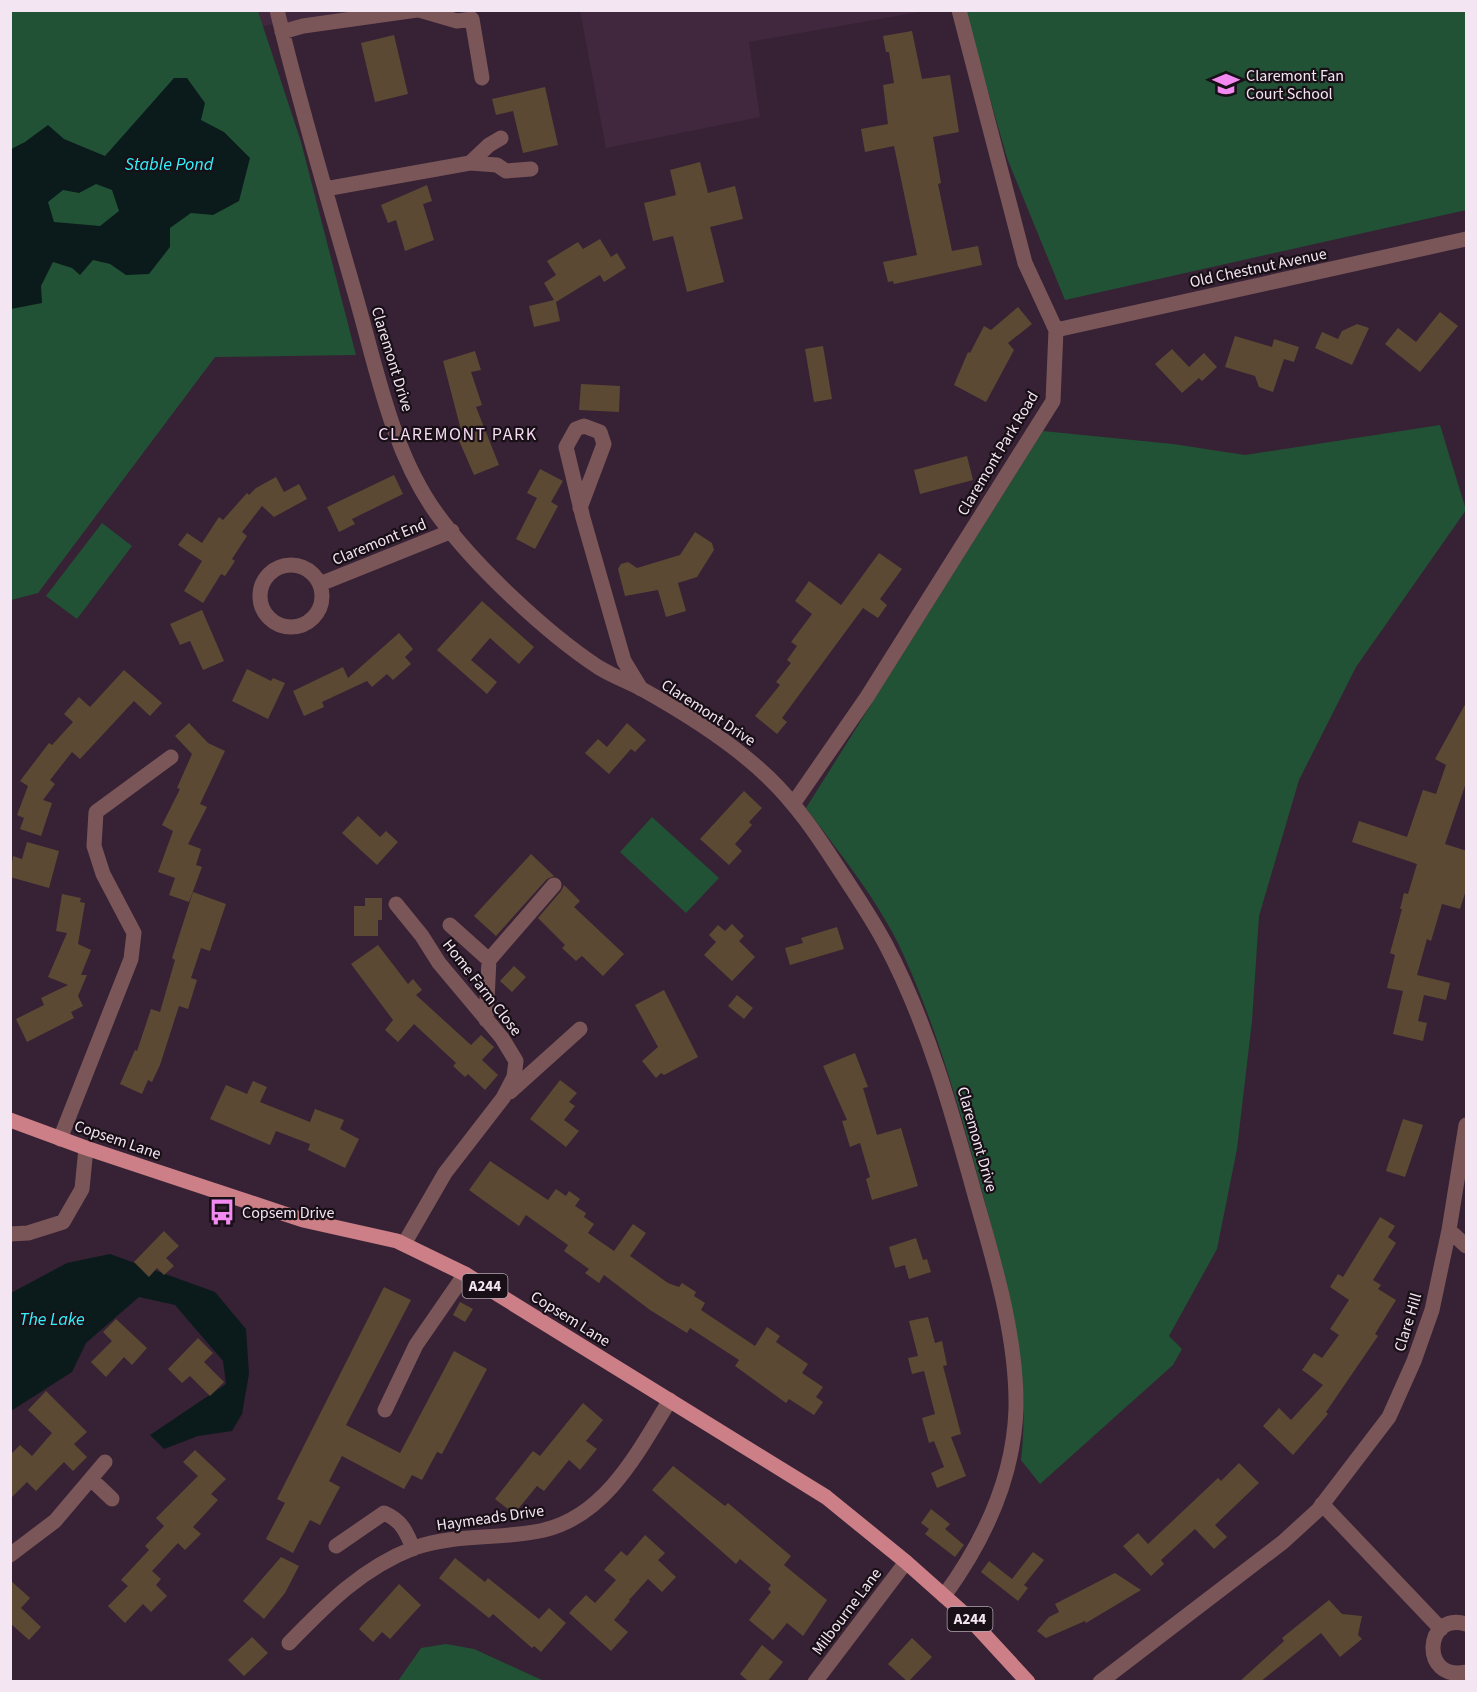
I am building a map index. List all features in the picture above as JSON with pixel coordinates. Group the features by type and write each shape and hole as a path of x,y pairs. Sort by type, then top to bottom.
{"main road":[{"name":"Copsem Lane","path":"10,1120 86,1148 303,1220 404,1244 465,1274 826,1497 906,1562"},
{"name":"A244","path":"906,1562 944,1596 1028,1682"}],"street":[{"name":"Claremont Drive","path":"277,10 325,189 404,455 436,512 544,626 600,669 641,689 717,735 748,759 793,804 825,849 885,943 926,1034 945,1088 990,1246 1009,1335 1016,1405 1007,1470 986,1530 975,1552 944,1596"},
{"path":"282,32 303,26 418,10 457,21 472,18 482,78"},
{"name":"Claremont Park Road","path":"793,804 867,697 1053,401 1056,330 1025,263 958,10"},
{"path":"470,163 489,145 501,138"},
{"path":"325,189 470,163 497,165 506,171 531,169"},
{"name":"Old Chestnut Avenue","path":"1056,330 1467,239"},
{"path":"580,508 604,444 600,432 584,426 576,429 566,447 580,508 624,661 641,689"},
{"name":"Claremont End","path":"320,584 452,531"},
{"name":"Claremont End","path":"292,565 306,569 320,584 322,596 318,611 304,624 291,627 281,626 273,621 261,606 260,597 264,580 278,568 292,565"},
{"path":"60,1139 131,959 134,933 103,874 94,846 96,812 171,757"},
{"path":"486,1020 489,960 554,885"},
{"name":"Home Farm Close","path":"396,904 422,936 439,963 502,1038 516,1061 514,1077 503,1098 445,1173 404,1244"},
{"path":"450,924 489,960"},
{"name":"Home Farm Close","path":"503,1098 580,1029"},
{"name":"Clare Hill","path":"1100,1682 1283,1542 1322,1504 1389,1417 1414,1361 1432,1310 1449,1230 1467,1125"},
{"path":"10,1234 28,1233 63,1222 82,1189 86,1148"},
{"path":"1449,1230 1467,1246"},
{"path":"384,1410 416,1345 465,1274"},
{"name":"Haymeads Drive","path":"289,1643 357,1578 381,1562 434,1542 545,1530 576,1516 598,1502 621,1477 670,1400"},
{"path":"10,1556 55,1521 105,1462"},
{"path":"91,1479 112,1499"},
{"path":"1322,1504 1441,1629"},
{"path":"336,1546 384,1513 396,1518 407,1532 413,1549"},
{"name":"Milbourne Lane","path":"815,1682 906,1562"},
{"path":"1458,1676 1439,1666 1433,1655 1432,1644 1446,1624 1459,1622 1467,1624"}],"shaded area":[{"path":"580,10 925,11 749,42 760,117 606,148"},
{"path":"258,11 365,11 263,26"}],"green space":[{"path":"10,11 258,11 301,142 356,355 215,357 38,593 11,600"},
{"name":"Claremont Fan Court School","path":"965,11 1466,11 1466,210 1065,300 1007,158"},
{"path":"1440,425 1466,510 1356,667 1299,780 1259,916 1252,1021 1237,1149 1217,1249 1169,1336 1182,1349 1173,1365 1040,1484 1021,1460 1023,1390 1014,1320 999,1252 972,1154 934,1031 911,972 888,925 855,874 806,808 1043,431 1173,444 1245,455"},
{"path":"102,523 132,546 77,619 46,596"},
{"path":"652,817 719,878 686,913 620,852"},
{"path":"446,1644 474,1649 544,1681 398,1681 421,1648"}],"water":[{"name":"Stable Pond","path":"174,78 187,78 205,103 201,120 224,132 250,158 239,201 213,215 191,213 170,228 170,247 149,274 126,275 110,264 93,260 80,275 72,268 53,262 41,286 42,303 11,309 11,149 48,125 64,139 105,156","holes":["96,184 112,190 119,211 100,226 54,222 48,202 63,190 79,193"]},
{"name":"The Lake","path":"110,1254 215,1292 246,1329 249,1374 242,1414 232,1431 198,1436 164,1449 150,1435 226,1384 223,1361 175,1305 139,1297 86,1343 72,1372 11,1411 11,1293 67,1263"}],"building":[{"path":"912,31 922,79 950,75 959,132 933,137 941,183 938,184 952,251 978,246 982,265 894,284 893,281 888,282 883,262 917,255 894,146 865,152 861,129 888,124 883,85 894,83 889,52 886,52 883,36"},
{"path":"394,35 408,94 375,102 361,43"},
{"path":"545,87 558,145 523,153 513,111 496,115 492,99"},
{"path":"700,162 708,193 735,186 743,219 710,227 724,282 687,292 673,236 653,241 644,203 676,195 670,170"},
{"path":"427,185 432,201 423,204 434,240 405,251 396,220 388,223 381,205"},
{"path":"600,239 611,257 617,253 626,268 604,282 600,275 556,302 560,321 534,327 529,306 554,300 544,283 556,275 547,261 578,242 583,249"},
{"path":"1018,307 1032,324 1008,343 1014,350 986,402 954,385 968,352 970,353 984,326 991,330"},
{"path":"1440,312 1458,326 1420,372 1385,344 1398,328 1416,342"},
{"path":"1357,324 1369,328 1352,365 1315,348 1322,332 1338,339 1342,331"},
{"path":"1235,336 1272,347 1274,339 1299,347 1294,362 1284,359 1273,392 1259,387 1255,376 1225,367"},
{"path":"823,346 832,399 814,402 805,349"},
{"path":"1172,349 1189,367 1204,353 1217,367 1202,381 1199,378 1182,393 1155,364"},
{"path":"475,351 481,370 471,372 482,405 476,407 499,465 474,475 457,436 462,434 443,361"},
{"path":"581,384 620,386 619,412 579,410"},
{"path":"967,456 973,480 920,494 914,470"},
{"path":"540,469 563,481 551,502 558,506 535,549 516,539 537,498 527,493"},
{"path":"394,475 403,494 352,519 355,524 339,532 327,507"},
{"path":"276,477 284,492 299,484 307,499 274,517 262,506 242,532 247,536 232,559 235,561 225,576 221,574 203,603 184,591 202,561 178,545 187,533 202,543 219,517 223,520 247,493 249,495 256,488"},
{"path":"695,532 712,543 714,550 697,577 678,583 686,611 666,617 658,590 625,596 618,569 621,564 628,562 637,568 680,555"},
{"path":"879,553 902,569 880,599 887,605 878,618 863,608 782,718 787,722 777,734 755,716 780,685 776,682 791,663 787,660 797,646 791,642 812,614 795,601 809,581 841,605"},
{"path":"482,601 534,647 519,664 490,638 471,660 497,682 487,694 437,650"},
{"path":"202,610 224,661 203,670 190,641 180,645 170,624"},
{"path":"399,633 413,649 405,657 411,664 393,680 387,674 372,687 367,681 322,702 324,707 304,716 293,691 343,667 348,678"},
{"path":"247,669 271,681 273,678 285,683 268,719 232,701"},
{"path":"124,670 162,703 150,716 134,701 80,759 72,752 50,780 55,784 43,800 52,803 41,836 20,829 24,818 17,815 28,786 20,781 49,743 52,745 73,722 64,714 79,697 90,707"},
{"path":"1467,701 1467,780 1445,844 1467,851 1467,887 1460,909 1442,904 1431,941 1427,939 1417,975 1450,983 1446,1000 1424,995 1418,1021 1427,1023 1423,1041 1393,1034 1403,991 1387,988 1395,955 1390,953 1402,909 1400,909 1404,893 1408,894 1417,864 1352,842 1359,821 1407,837 1423,790 1436,794 1446,765 1435,759"},
{"path":"189,723 208,743 225,751 200,804 207,807 188,844 201,849 196,865 202,867 189,902 169,895 175,878 158,872 173,831 162,825 180,789 177,788 192,754 175,736"},
{"path":"627,723 646,740 635,752 631,749 609,774 585,753 598,739 607,747"},
{"path":"744,791 762,808 749,822 752,825 735,844 742,851 729,865 700,839"},
{"path":"358,816 380,837 386,831 398,842 377,865 342,833"},
{"path":"27,842 59,851 49,888 10,877 13,856 22,859"},
{"path":"531,854 554,876 547,879 496,936 474,916"},
{"path":"564,885 580,901 574,907 624,954 603,976 582,956 576,961 562,948 565,945 538,918"},
{"path":"193,892 226,904 210,951 201,948 191,978 197,980 188,1009 179,1006 160,1065 152,1082 148,1080 142,1094 120,1084 135,1050 137,1051 151,1009 160,1012 175,960 172,958"},
{"path":"62,894 81,898 80,902 85,903 78,944 91,950 81,975 87,975 78,996 83,1006 71,1012 74,1018 27,1042 16,1019 44,1005 41,998 68,985 48,977 67,933 56,931"},
{"path":"365,898 382,898 382,920 378,920 378,936 354,936 354,906 365,906"},
{"path":"732,924 744,936 739,941 755,957 732,981 704,955 716,942 709,935 718,925 725,931"},
{"path":"837,927 844,949 790,965 785,948 803,943 801,938"},
{"path":"378,945 408,984 413,979 422,990 416,995 471,1045 481,1035 494,1047 482,1060 498,1075 485,1090 468,1074 465,1077 453,1066 456,1063 414,1024 398,1042 385,1030 393,1020 351,964"},
{"path":"514,966 526,977 512,992 500,981"},
{"path":"664,990 698,1057 664,1075 661,1073 656,1078 642,1061 658,1047 635,1005"},
{"path":"737,995 753,1008 744,1019 728,1006"},
{"path":"855,1053 868,1087 863,1088 877,1135 901,1128 918,1186 872,1200 866,1179 870,1177 860,1143 850,1147 842,1121 847,1120 823,1066"},
{"path":"560,1080 577,1093 569,1102 575,1106 564,1120 579,1131 566,1147 530,1119"},
{"path":"253,1081 267,1087 260,1102 310,1122 315,1109 344,1120 340,1129 359,1139 345,1168 308,1150 310,1144 276,1131 270,1145 210,1119 226,1085 247,1094"},
{"path":"1403,1119 1423,1125 1405,1177 1386,1171"},
{"path":"490,1161 548,1200 556,1189 566,1196 569,1191 580,1199 575,1206 586,1213 584,1217 594,1224 588,1233 614,1251 633,1224 646,1233 630,1256 668,1283 679,1287 682,1283 696,1292 694,1296 705,1303 701,1310 755,1346 767,1327 780,1336 776,1342 808,1364 802,1373 823,1387 816,1397 823,1402 814,1415 789,1399 786,1403 735,1366 739,1360 690,1328 687,1333 650,1310 604,1275 599,1283 585,1273 589,1269 564,1251 568,1245 526,1215 519,1226 469,1190"},
{"path":"1380,1217 1395,1226 1388,1237 1396,1243 1373,1280 1381,1285 1378,1289 1396,1300 1375,1334 1378,1336 1326,1412 1328,1414 1293,1455 1263,1426 1279,1408 1291,1420 1323,1385 1302,1370 1314,1353 1322,1358 1339,1335 1330,1329 1349,1300 1330,1287 1338,1274 1343,1277"},
{"path":"164,1231 179,1246 166,1258 174,1266 164,1275 157,1268 149,1277 134,1262"},
{"path":"916,1238 923,1260 927,1259 931,1272 909,1279 905,1265 895,1268 889,1247"},
{"path":"384,1287 411,1300 346,1425 400,1453 454,1351 487,1369 442,1454 437,1452 422,1480 412,1475 404,1489 342,1456 329,1481 340,1487 320,1525 310,1520 293,1553 266,1539 285,1503 277,1499"},
{"path":"460,1302 473,1309 465,1322 453,1315"},
{"path":"928,1317 935,1343 942,1341 947,1365 943,1366 961,1434 951,1437 966,1476 937,1488 931,1473 944,1467 934,1441 929,1443 922,1418 935,1414 924,1371 912,1374 908,1358 918,1356 909,1321"},
{"path":"116,1319 147,1348 132,1365 124,1357 106,1377 91,1362 112,1341 103,1332"},
{"path":"198,1338 213,1353 204,1362 224,1382 210,1396 190,1376 182,1383 168,1369"},
{"path":"46,1391 87,1432 74,1444 87,1457 73,1471 64,1462 36,1491 27,1482 10,1499 10,1455 20,1445 32,1456 52,1433 28,1410"},
{"path":"583,1403 603,1420 586,1441 597,1449 580,1470 569,1460 544,1491 537,1486 514,1514 495,1499 533,1451 540,1456"},
{"path":"195,1450 226,1479 211,1494 218,1500 193,1527 201,1534 185,1550 178,1543 152,1571 161,1579 156,1585 167,1596 151,1612 143,1604 125,1623 108,1606 128,1586 121,1580 149,1550 145,1546 164,1526 156,1518 198,1476 183,1462"},
{"path":"1239,1463 1259,1483 1215,1525 1227,1537 1214,1549 1195,1529 1161,1560 1164,1564 1151,1576 1123,1546 1138,1533 1148,1544 1218,1478 1221,1481"},
{"path":"673,1466 725,1506 728,1503 791,1556 784,1565 827,1600 803,1636 787,1623 773,1640 749,1620 771,1592 768,1589 771,1585 740,1559 736,1564 652,1490"},
{"path":"931,1509 950,1524 945,1529 964,1545 955,1557 925,1534 929,1529 921,1523"},
{"path":"645,1535 665,1553 658,1560 676,1577 662,1592 648,1579 629,1600 614,1620 628,1632 611,1651 569,1613 586,1595 595,1603 616,1580 604,1570 621,1551 627,1556"},
{"path":"1033,1552 1044,1560 1024,1585 1028,1588 1018,1601 981,1572 989,1561 1012,1579"},
{"path":"281,1557 299,1566 285,1593 264,1619 243,1601"},
{"path":"455,1558 485,1582 488,1578 539,1619 549,1608 566,1623 541,1652 534,1646 532,1648 493,1614 489,1618 439,1578"},
{"path":"1115,1573 1141,1590 1086,1623 1085,1621 1046,1638 1037,1631 1049,1617 1059,1612 1055,1604"},
{"path":"10,1580 30,1598 21,1608 41,1627 29,1640 10,1623"},
{"path":"399,1584 421,1605 390,1639 382,1632 373,1642 359,1629"},
{"path":"1329,1600 1342,1614 1362,1616 1358,1635 1362,1639 1340,1657 1321,1633 1260,1682 1239,1682 1284,1641 1282,1638"},
{"path":"252,1637 268,1653 244,1676 228,1660"},
{"path":"912,1638 932,1657 908,1682 888,1664"},
{"path":"762,1645 783,1662 767,1682 749,1682 740,1674"}],"place":[{"name":"Claremont Fan Court School","path":"1226,84"},
{"name":"Copsem Drive","path":"222,1212"}],"district":[{"name":"CLAREMONT PARK","path":"458,434"}]}
